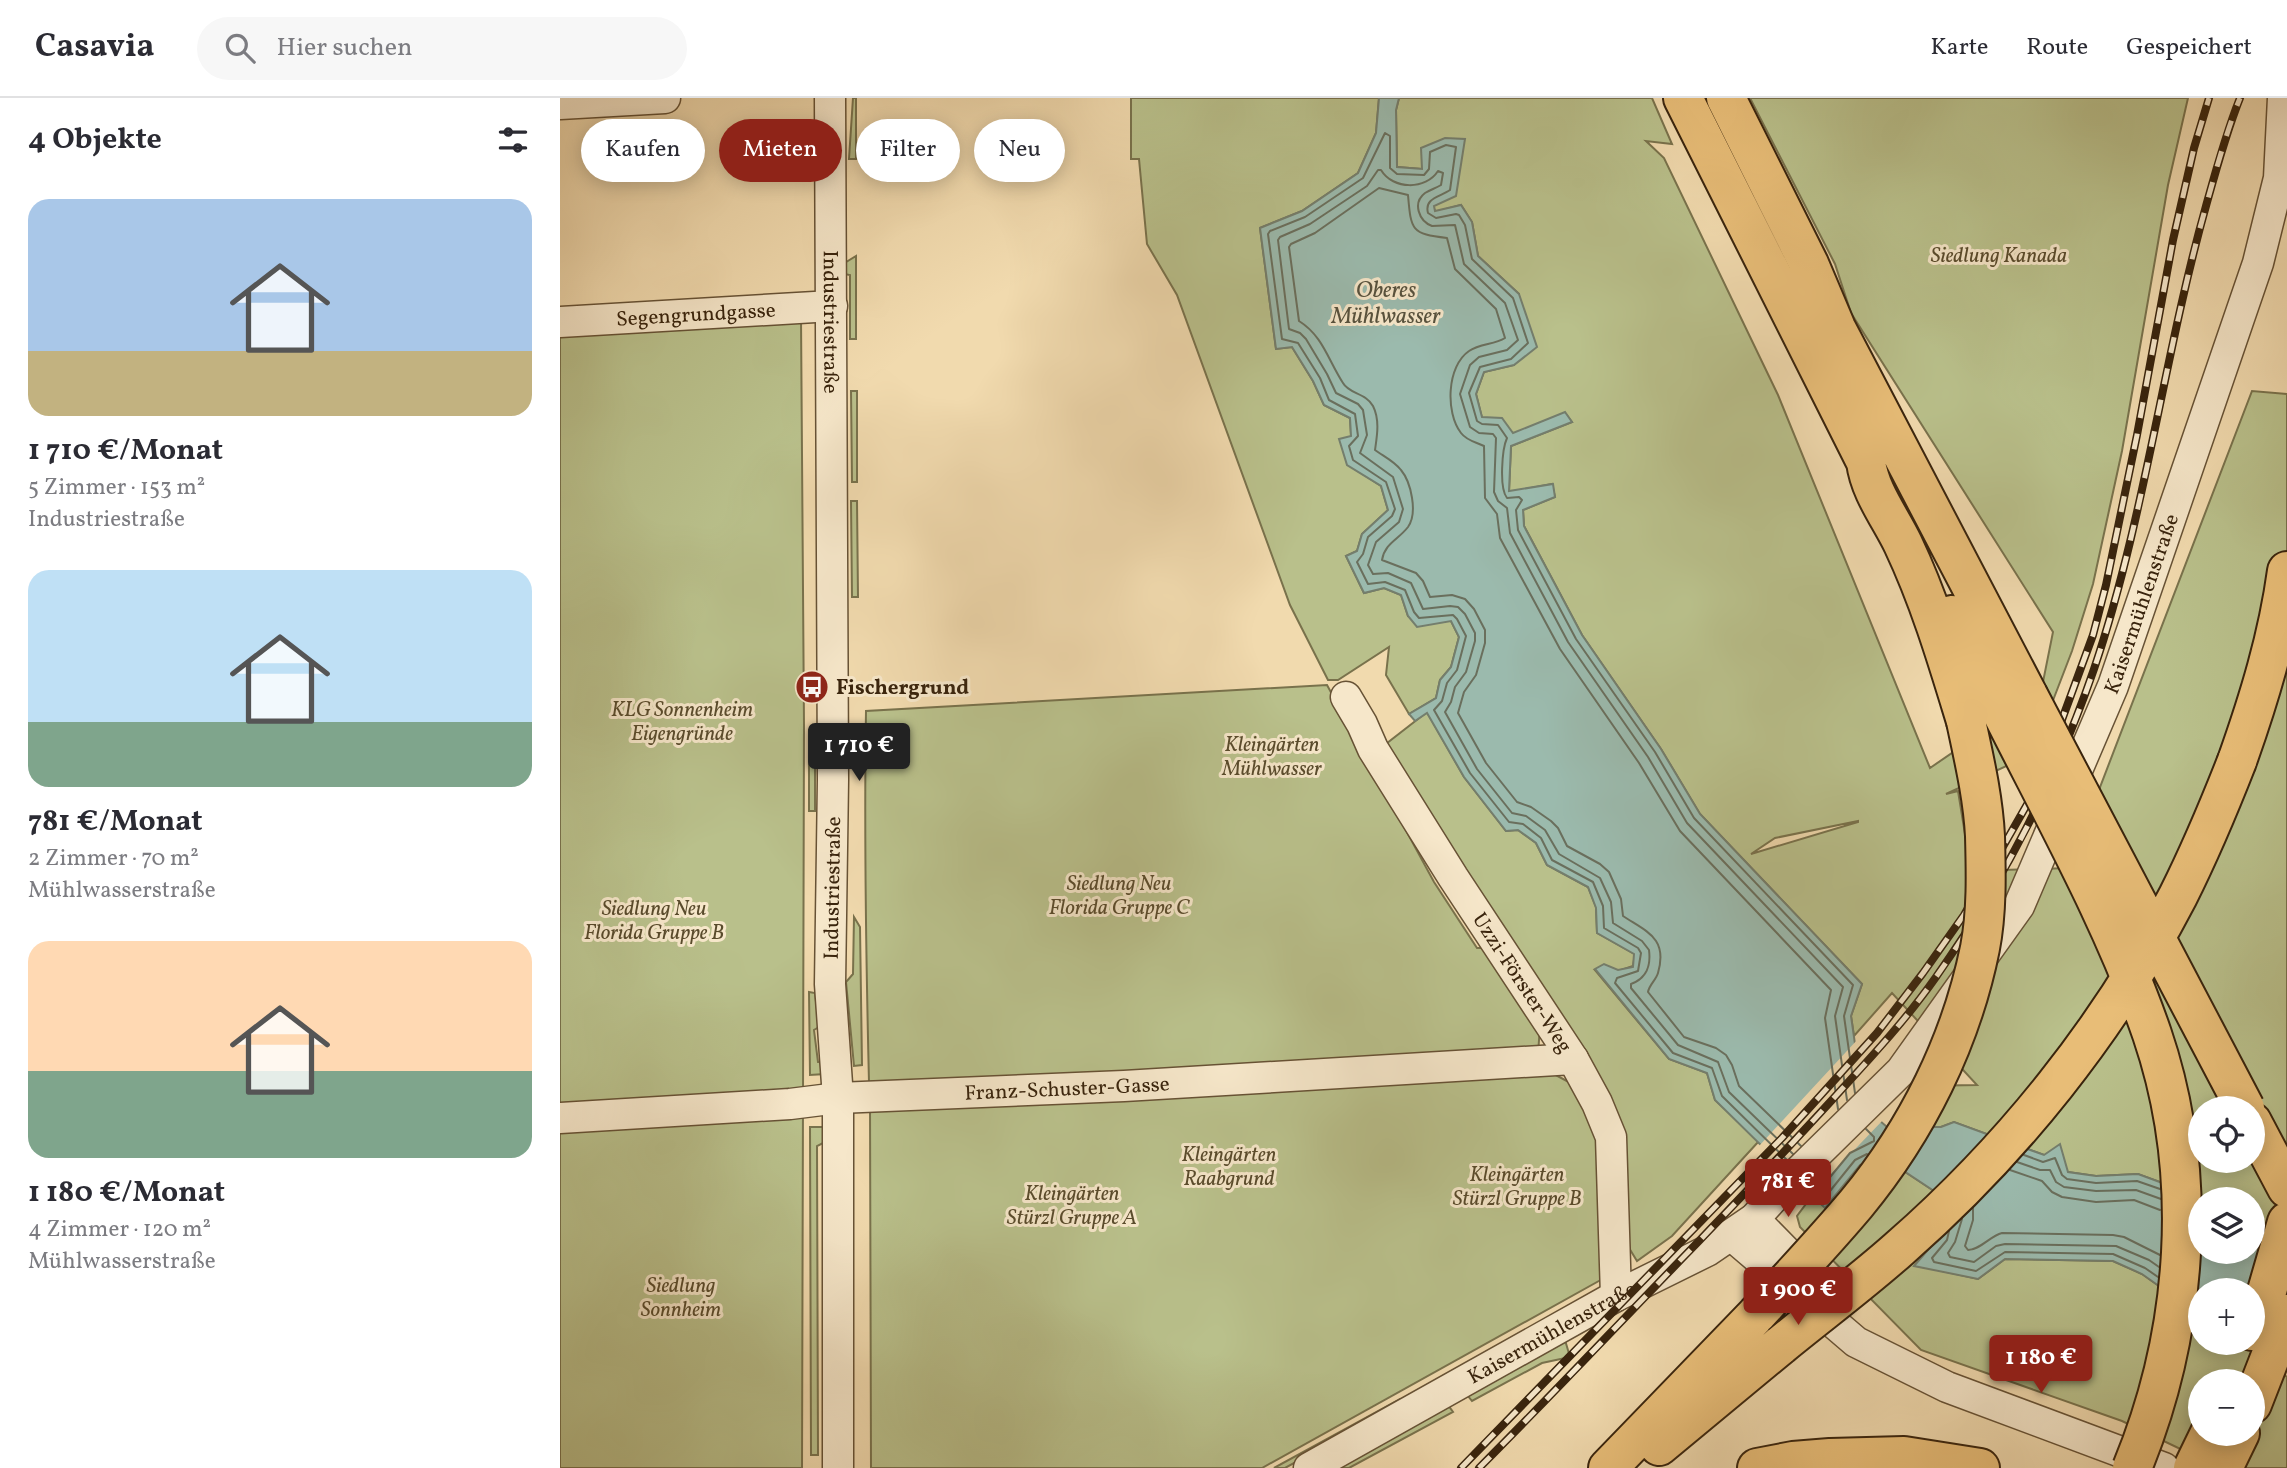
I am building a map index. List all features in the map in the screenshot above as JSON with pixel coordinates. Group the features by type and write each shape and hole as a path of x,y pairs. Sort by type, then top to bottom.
{"highway":[{"path":"1683,98 1866,462 1879,473 2096,902 2152,1036 2164,1078 2179,1163 2179,1287 2165,1370 2152,1417 2132,1468"},
{"path":"1726,98 1809,264 1998,708 2238,1096"},
{"path":"1633,1468 1900,1248 1970,1182 2037,1108 2096,1031 2140,963 2209,832 2260,694 2275,639 2287,571"},
{"path":"1608,1468 1757,1314 1857,1203 1924,1102 1949,1054 1967,1002 1980,946 1985,894 1985,834 1979,781 1998,708"},
{"path":"2265,1147 2287,1188"},
{"path":"2265,1298 2287,1222"},
{"path":"2265,1371 2287,1314"},
{"path":"2193,1468 2204,1446"},
{"path":"2223,1468 2233,1446"},
{"path":"1757,1468 1793,1461 1904,1456 1980,1468"}],"street":[{"path":"560,104 665,98"},
{"name":"Industriestraße","path":"830,98 833,780 830,984 838,1098 838,1468"},
{"name":"Kaisermühlenstraße","path":"1308,1468 1616,1296 1707,1251 1743,1227 1901,1071 2019,906 2108,697 2258,263 2279,178 2283,98"},
{"name":"Segengrundgasse","path":"560,322 832,306"},
{"name":"Uzzi-Förster-Weg","path":"1346,696 1373,749 1453,877 1573,1059 1597,1103 1611,1137 1616,1296"},
{"name":"Franz-Schuster-Gasse","path":"560,1118 790,1104 838,1098 1124,1086 1573,1059"},
{"path":"1743,1227 1856,1342 1947,1387 2164,1468"}],"green space":[{"path":"853,98 856,98 856,159 849,159"},
{"path":"1131,98 1379,98 1376,133 1358,173 1302,211 1260,228 1276,349 1292,347 1324,405 1350,418 1351,436 1347,464 1381,486 1388,510 1362,534 1357,551 1346,556 1364,593 1384,588 1401,595 1408,616 1451,621 1459,637 1451,667 1440,680 1436,698 1409,714 1386,675 1389,647 1338,680 1328,680 1290,605 1177,295 1147,244 1139,159 1131,159"},
{"name":"Siedlung Kanada","path":"1399,98 1652,98 1672,144 1646,141 1664,158 1778,395 1930,768 2041,692 2053,632 1851,313 1835,264 1750,98 2188,98 2168,185 2122,451 2093,584 2052,703 2043,749 1946,794 1958,791 1971,871 2069,868 2252,391 2287,394 2287,1250 2265,1231 2265,1187 2188,1187 2188,1192 2138,1174 2096,1176 2068,1172 2044,1155 1954,1122 1941,1127 1887,1127 1916,1086 1977,1085 1892,993 1854,1036 1851,1016 1862,984 1700,814 1661,749 1582,635 1524,526 1523,510 1555,497 1552,484 1509,492 1511,446 1572,422 1565,413 1513,434 1482,418 1476,394 1484,372 1514,365 1519,294 1478,256 1472,222 1461,205 1435,212 1422,169 1397,167 1396,110","holes":["1858,822 1751,854 1775,838"]},
{"path":"856,256 856,339 850,339 850,275 844,274 843,264"},
{"path":"801,318 804,725 802,1468 560,1468 560,330"},
{"path":"851,391 857,391 857,482 852,482"},
{"path":"851,501 857,501 858,597 852,597"},
{"path":"1327,685 1434,882 1477,948 1490,948 1540,1025 1538,1055 869,1082 866,711"},
{"path":"1427,712 1464,777 1506,831 1518,830 1536,843 1547,865 1588,887 1596,907 1597,933 1635,954 1633,966 1618,971 1595,970 1669,1059 1707,1073 1715,1100 1759,1141 1672,1236 1637,1261 1626,1243 1620,1134 1382,747"},
{"path":"809,730 815,733 815,811 809,811"},
{"path":"854,917 860,927 862,1065 854,1066 846,982 853,974"},
{"path":"809,992 815,993 819,1027 814,1030 818,1062 821,1062 825,1074 810,1075"},
{"path":"1552,1073 1578,1087 1603,1131 1606,1277 1262,1468 871,1468 870,1103"},
{"path":"810,1127 830,1127 829,1140 817,1146 818,1455 811,1455"},
{"path":"1881,1156 1940,1195 1941,1235 1915,1265 1978,1279 2005,1259 2113,1261 2142,1274 2188,1307 2188,1355 2256,1355 2287,1377 2287,1468 2220,1468 2122,1421 1921,1350 1800,1227 1797,1216 1812,1196 1826,1208 1860,1165"},
{"path":"1565,1340 1570,1357 1542,1363 1472,1401 1468,1396 1469,1391"},
{"path":"1400,1399 1403,1404 1285,1468 1274,1468"},
{"path":"1448,1405 1453,1412 1349,1468 1330,1468"}],"water":[{"name":"Oberes Mühlwasser","path":"1379,98 1399,98 1396,110 1397,167 1422,169 1421,148 1445,138 1465,139 1456,196 1434,206 1435,211 1461,205 1472,222 1478,256 1519,294 1537,347 1514,365 1484,372 1476,394 1482,417 1502,418 1513,433 1565,412 1572,422 1511,446 1509,491 1553,484 1555,497 1523,510 1524,526 1582,635 1661,749 1700,814 1862,984 1851,1016 1864,1107 1887,1127 1941,1127 1954,1122 2044,1155 2060,1144 2068,1172 2096,1176 2138,1174 2188,1192 2188,1264 2265,1264 2265,1231 2287,1250 2262,1278 2188,1278 2188,1307 2142,1274 2113,1261 2005,1259 1978,1279 1914,1266 1941,1235 1940,1195 1881,1156 1860,1165 1825,1208 1715,1100 1707,1073 1669,1059 1595,969 1604,964 1618,970 1633,967 1634,954 1597,933 1596,908 1588,887 1547,865 1536,843 1518,830 1506,831 1464,777 1427,713 1415,721 1409,714 1436,698 1440,680 1451,667 1459,637 1451,621 1417,627 1408,616 1401,595 1384,588 1364,593 1346,556 1357,551 1362,534 1388,510 1381,486 1347,465 1339,439 1351,436 1350,418 1324,405 1292,347 1276,349 1260,228 1302,211 1358,173 1376,133"}],"pier":[{"path":"1858,1039 1868,1105 1884,1119 1809,1197 1759,1146"}],"railway":[{"path":"1461,1468 1782,1138 1877,1033 1964,915 2029,801 2049,755 2093,635 2106,585 2173,240 2194,148 2209,98"},
{"path":"1479,1468 1753,1185 1879,1048 1936,977 2005,867 2063,751 2112,612 2141,496 2191,264 2217,165 2240,98"}],"place":[{"name":"Fischergrund","path":"812,687"}],"park label":[{"name":"KLG Sonnenheim Eigengründe","path":"682,721"},
{"name":"Kleingärten Mühlwasser","path":"1272,756"},
{"name":"Siedlung Neu Florida Gruppe C","path":"1119,895"},
{"name":"Siedlung Neu Florida Gruppe B","path":"654,920"},
{"name":"Kleingärten Raabgrund","path":"1229,1166"},
{"name":"Kleingärten Stürzl Gruppe B","path":"1517,1186"},
{"name":"Kleingärten Stürzl Gruppe A","path":"1072,1205"},
{"name":"Siedlung Sonnheim","path":"681,1297"}]}
